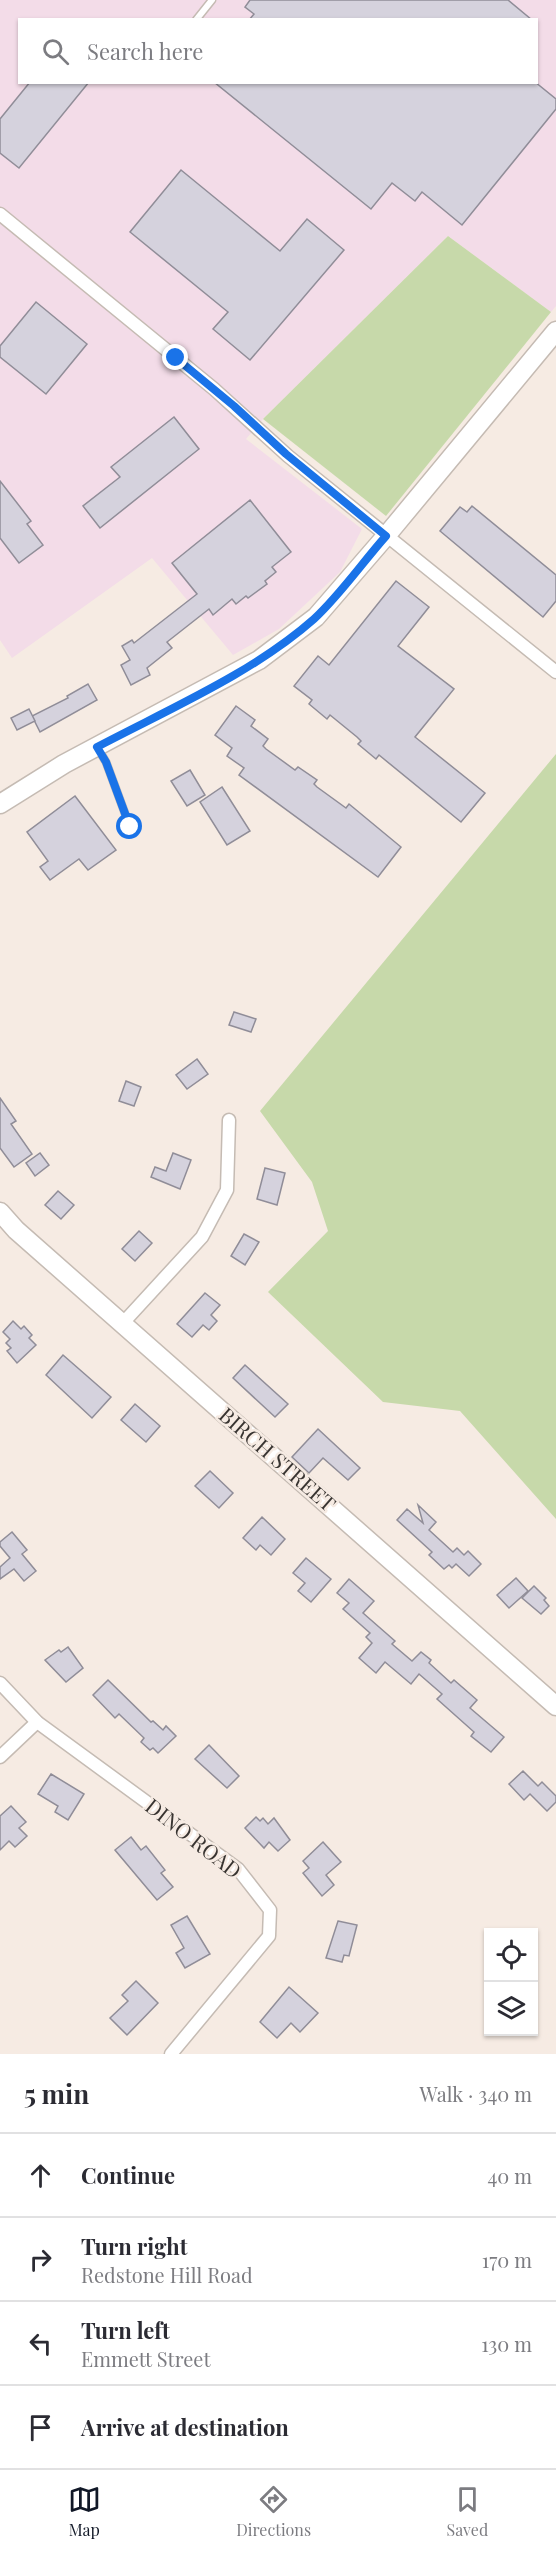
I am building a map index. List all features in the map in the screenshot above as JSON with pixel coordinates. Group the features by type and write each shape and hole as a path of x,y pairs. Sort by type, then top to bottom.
{"main road":[{"path":"0,804 97,747 259,660 316,617 556,331"},
{"name":"BIRCH STREET","path":"0,1212 16,1230 556,1706"}],"street":[{"path":"0,214 214,389 286,454 556,672"},
{"path":"123,1323 202,1237 227,1190 229,1120"},
{"name":"DINO ROAD","path":"0,1683 37,1722 238,1869 270,1910 269,1936 171,2054"},
{"path":"0,1758 37,1722"}],"lane":[{"path":"198,18 212,0"},
{"path":"97,747 106,762 130,827"}],"shaded area":[{"path":"0,0 556,0 556,306 551,312 448,236 263,419 246,439 362,529 340,572 279,629 233,655 152,558 12,658 0,640"}],"green space":[{"path":"448,236 551,312 386,516 263,419"},
{"path":"556,754 556,1519 460,1411 383,1402 268,1292 328,1231 312,1182 260,1111"}],"building":[{"path":"250,0 508,0 530,18 251,18 254,14 245,7"},
{"path":"28,84 87,84 19,168 0,153 0,119"},
{"path":"216,84 537,84 556,99 556,109 462,225 422,192 415,201 392,183 371,209"},
{"path":"181,170 280,251 307,219 344,250 250,360 213,329 228,312 130,232"},
{"path":"36,302 87,344 46,394 0,357 0,346"},
{"path":"174,417 199,449 100,528 83,506 120,477 111,467"},
{"path":"0,481 31,521 27,524 43,545 19,563 0,538"},
{"path":"250,500 291,552 272,567 276,572 265,581 267,584 248,598 246,596 236,604 232,599 213,615 209,609 167,642 172,648 147,668 150,675 131,685 121,665 130,660 122,646 132,640 134,643 197,594 172,563"},
{"path":"472,506 556,575 556,601 543,617 440,531 460,507 467,512"},
{"path":"396,581 429,607 398,646 454,689 415,737 485,793 461,822 379,755 376,759 358,744 361,741 357,737 330,715 327,719 309,704 312,700 294,686 318,656 329,665"},
{"path":"88,684 97,700 40,732 32,716 68,698 67,696"},
{"path":"236,706 255,720 251,726 268,739 263,746 266,749 295,770 298,767 317,780 314,784 317,787 346,808 349,804 401,847 378,877 239,775 244,768 227,756 232,748 215,735"},
{"path":"29,709 35,721 17,730 11,718"},
{"path":"190,770 205,795 187,806 171,781"},
{"path":"222,787 250,831 227,845 200,802"},
{"path":"75,796 116,850 88,870 79,859 50,880 40,867 48,861 27,832"},
{"path":"234,1012 256,1019 251,1032 229,1025"},
{"path":"197,1059 208,1074 187,1089 176,1075"},
{"path":"126,1081 141,1087 134,1106 119,1101"},
{"path":"0,1098 16,1121 11,1124 32,1154 14,1167 0,1148"},
{"path":"40,1153 49,1165 35,1176 26,1163"},
{"path":"173,1153 191,1160 180,1189 151,1177 155,1167 166,1171"},
{"path":"265,1168 285,1173 277,1205 257,1199"},
{"path":"58,1191 74,1205 61,1219 45,1205"},
{"path":"139,1231 152,1243 135,1261 122,1249"},
{"path":"244,1234 259,1242 245,1265 231,1256"},
{"path":"205,1293 220,1305 211,1315 217,1321 209,1330 203,1325 192,1337 177,1324"},
{"path":"13,1321 21,1329 24,1326 32,1335 29,1338 36,1345 17,1363 7,1351 11,1348 6,1343 10,1339 3,1332"},
{"path":"63,1355 111,1397 92,1418 46,1375"},
{"path":"245,1365 288,1404 275,1417 233,1378"},
{"path":"135,1404 160,1426 146,1442 121,1420"},
{"path":"318,1429 360,1468 348,1480 323,1458 309,1473 292,1457"},
{"path":"210,1471 233,1493 219,1508 195,1486"},
{"path":"418,1505 436,1522 429,1530 453,1552 457,1548 464,1555 468,1551 481,1564 469,1576 456,1564 452,1568 449,1565 444,1569 429,1555 432,1552 397,1520 407,1509 423,1523"},
{"path":"262,1517 285,1539 271,1555 260,1545 256,1550 243,1538"},
{"path":"12,1532 27,1550 22,1554 36,1571 24,1581 14,1569 0,1579 0,1567 10,1558 0,1546 0,1542"},
{"path":"306,1558 331,1579 311,1602 298,1591 305,1583 293,1573"},
{"path":"516,1578 528,1591 509,1608 497,1595"},
{"path":"349,1579 374,1601 363,1613 395,1641 392,1644 412,1661 421,1652 431,1660 429,1663 451,1683 454,1680 477,1700 470,1708 504,1737 491,1752 471,1736 474,1732 437,1699 442,1694 419,1674 411,1684 385,1662 376,1673 359,1658 372,1643 366,1637 370,1633 343,1609 349,1603 337,1593"},
{"path":"534,1586 546,1598 544,1600 549,1606 541,1614 522,1598"},
{"path":"68,1647 83,1668 66,1682 45,1660 59,1650 61,1652"},
{"path":"108,1680 151,1722 153,1721 163,1730 166,1726 176,1736 158,1753 153,1748 150,1750 141,1742 144,1738 119,1714 115,1718 93,1695"},
{"path":"209,1745 239,1776 227,1788 195,1759"},
{"path":"523,1771 538,1786 542,1782 556,1796 556,1802 547,1811 530,1794 524,1800 509,1784"},
{"path":"51,1774 84,1794 68,1820 55,1812 58,1806 38,1794"},
{"path":"11,1806 26,1822 19,1828 27,1836 15,1847 9,1841 0,1850 0,1816"},
{"path":"256,1817 260,1821 263,1818 268,1824 274,1818 290,1840 278,1851 269,1842 264,1848 245,1828"},
{"path":"131,1837 141,1850 146,1846 165,1870 161,1873 173,1887 157,1900 115,1850"},
{"path":"323,1842 341,1862 326,1875 334,1885 322,1896 303,1873 309,1868 303,1861"},
{"path":"187,1916 210,1954 185,1968 176,1953 184,1948 171,1925"},
{"path":"338,1921 357,1925 349,1956 344,1955 342,1962 326,1958"},
{"path":"136,1981 158,2003 127,2035 110,2018 128,2001 122,1995"},
{"path":"289,1987 318,2013 300,2032 291,2023 277,2038 260,2022"}],"route":[{"path":"130,827 106,762 97,747 259,660 289,639 316,617 386,536 286,454 234,406 176,358"}]}
